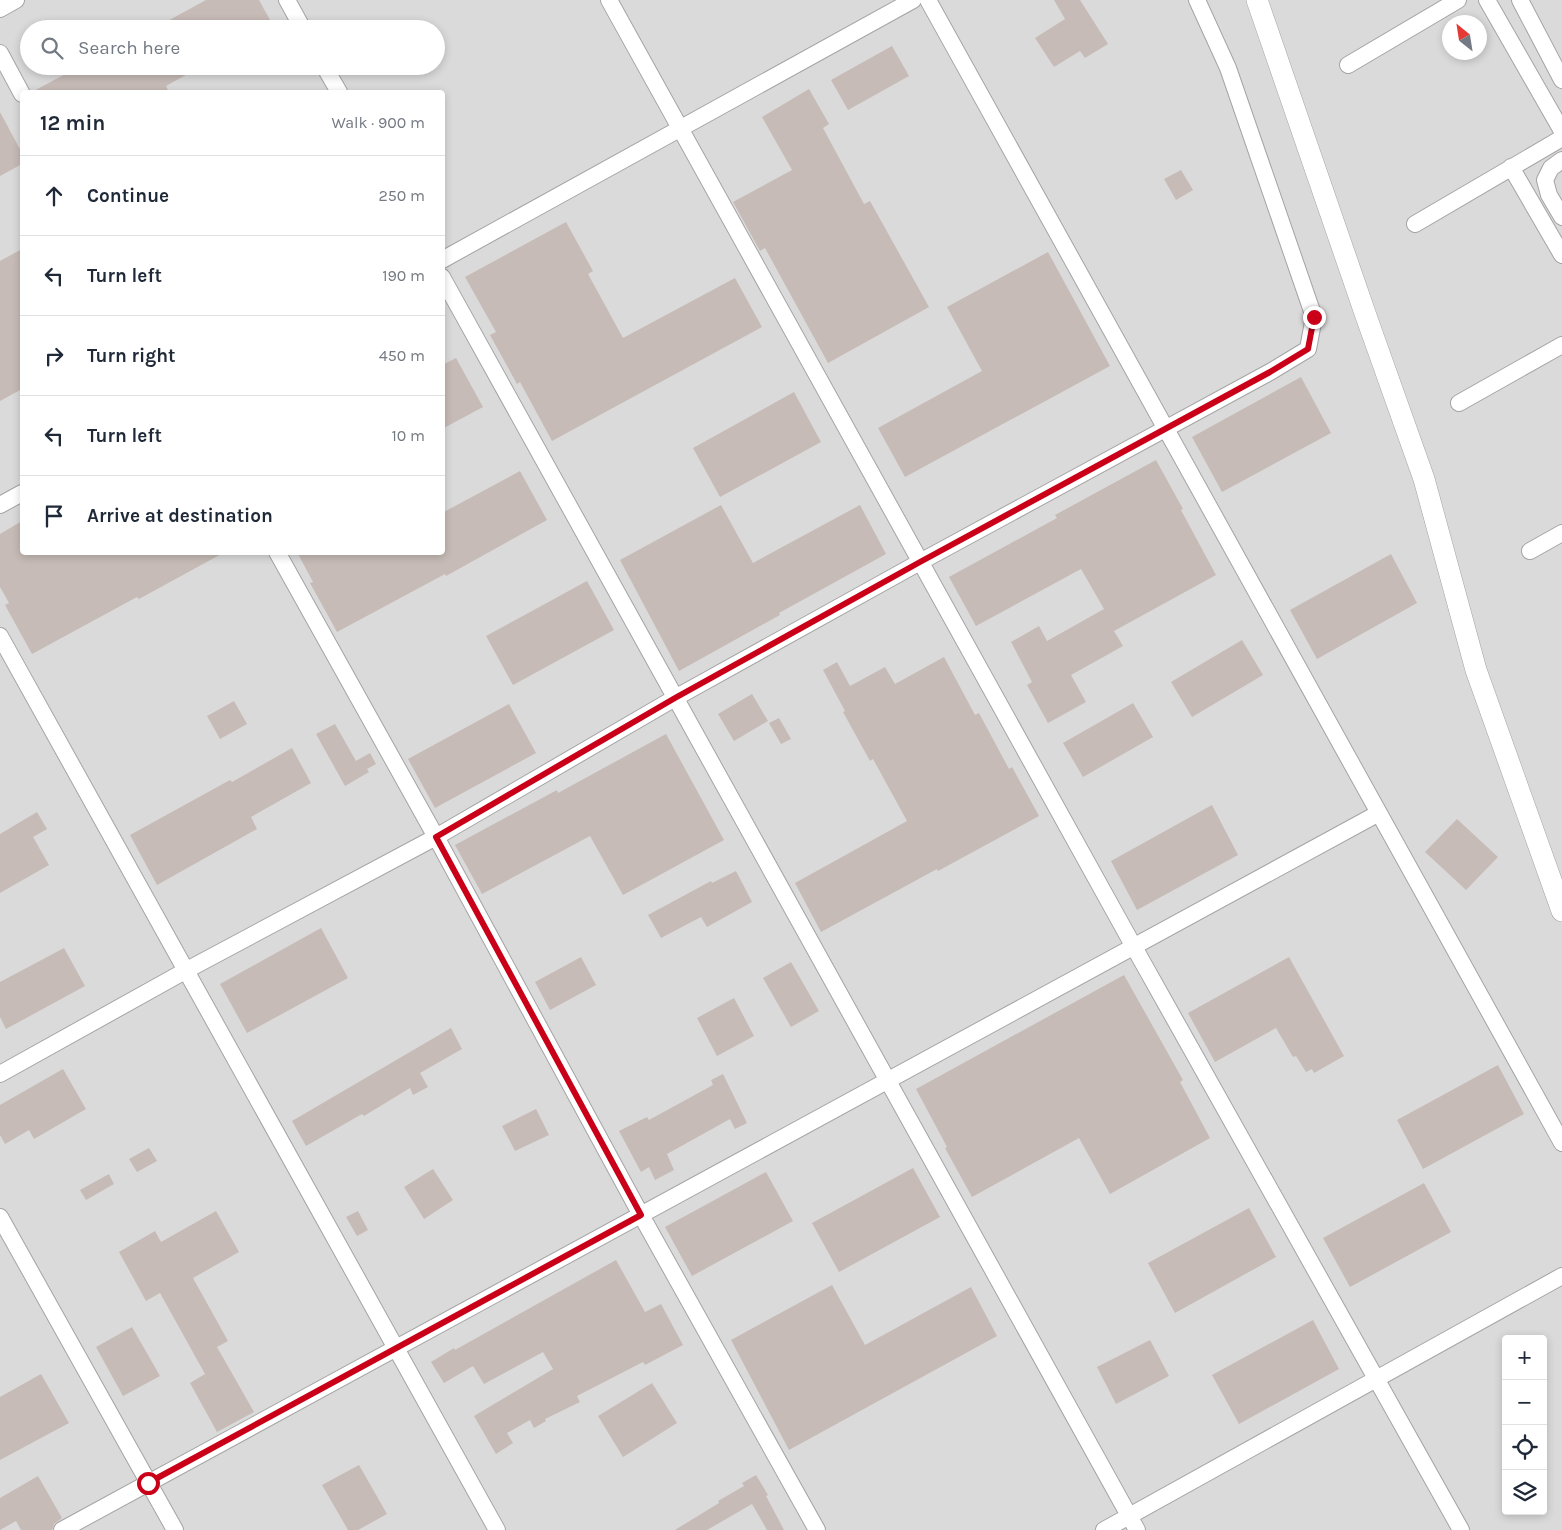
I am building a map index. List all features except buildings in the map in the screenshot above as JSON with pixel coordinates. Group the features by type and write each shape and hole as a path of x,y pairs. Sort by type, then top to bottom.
{"street":[{"path":"0,9 16,0"},
{"path":"287,0 298,20"},
{"path":"608,0 1460,1530"},
{"path":"445,258 913,0"},
{"path":"928,0 1562,1143"},
{"path":"0,1074 185,971 436,837 675,698 920,562 1270,372 1308,349 1314,317 1228,68 1197,0"},
{"path":"1257,0 1424,478 1476,670 1562,911"},
{"path":"1348,65 1458,0"},
{"path":"1487,0 1562,131"},
{"path":"1520,0 1562,80"},
{"path":"0,53 20,90"},
{"path":"329,75 338,90"},
{"path":"1415,224 1562,138"},
{"path":"1562,160 1551,168 1545,180 1549,195 1562,217"},
{"path":"1511,167 1562,255"},
{"path":"445,282 1133,1523"},
{"path":"1459,404 1562,345"},
{"path":"0,505 20,493"},
{"path":"1530,551 1562,533"},
{"path":"279,555 436,837 641,1215 817,1530"},
{"path":"0,636 498,1530"},
{"path":"62,1530 1379,813"},
{"path":"0,1217 174,1530"},
{"path":"1104,1530 1133,1523 1376,1379 1562,1276"}],"shaded area":[{"path":"0,0 1562,0 1562,1530 0,1530"}],"route":[{"path":"148,1483 641,1215 436,837 675,698 920,562 1270,372 1308,349 1314,317"}]}
